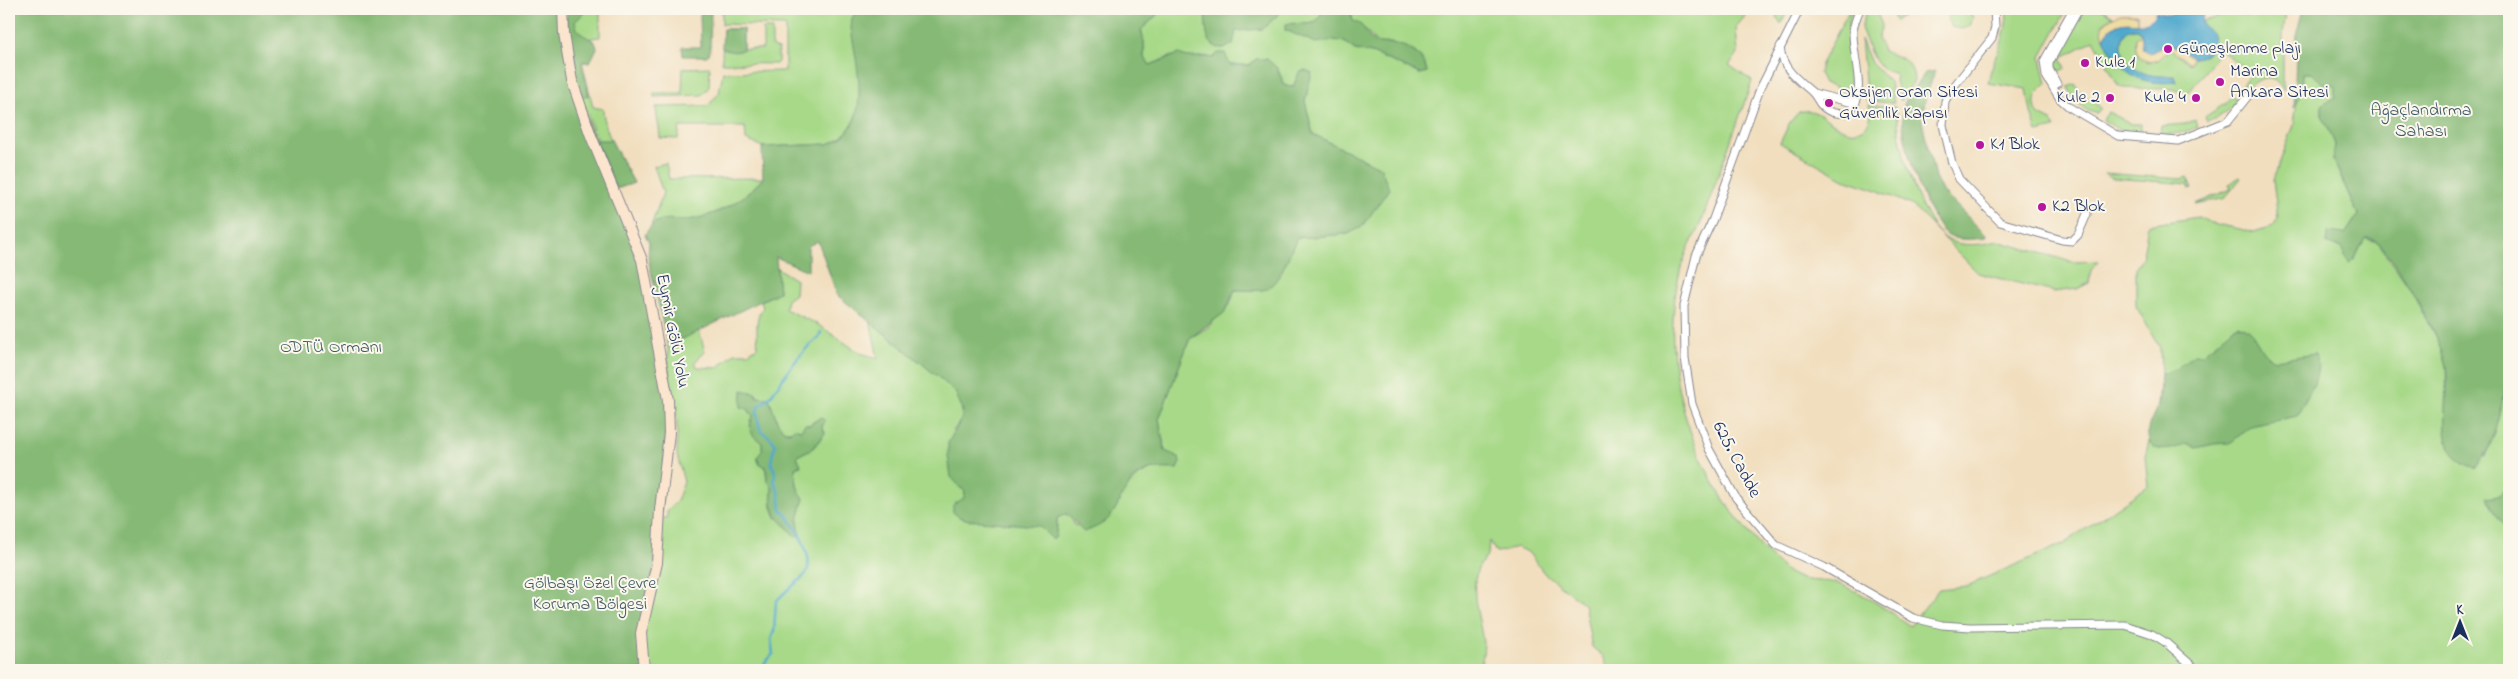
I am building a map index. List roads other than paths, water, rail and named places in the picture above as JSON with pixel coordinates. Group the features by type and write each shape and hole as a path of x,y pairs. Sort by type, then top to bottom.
{"street":[{"name":"Eymir Gölü Yolu","path":"563,9 564,34 572,81 591,136 642,260 668,400 669,433 662,489 657,562 641,633 644,670"},
{"name":"625. Cadde","path":"1800,9 1760,89 1713,219 1696,256 1684,306 1684,358 1692,404 1709,449 1736,498 1776,545 1824,567 1913,618 1942,625 1970,627 2125,625 2152,634 2165,642 2197,670"},
{"path":"1780,47 1782,58 1790,73 1813,93 1822,106 1836,113 1848,112 1856,104 1858,92 1853,31 1860,9"},
{"path":"1994,9 1995,27 1992,38 1951,90 1945,101 1943,117 1945,134 1956,174 1995,219 2007,225 2072,241 2078,235 2088,214"},
{"path":"2073,9 2044,66 2046,76 2069,107 2118,136 2178,141 2228,121 2248,96"},
{"path":"2069,107 2052,75 2049,63 2079,9"},
{"path":"1813,93 1849,102 1854,100 1858,92"}],"water":[{"path":"2173,9 2203,9 2202,24 2211,33 2213,38 2212,47 2206,54 2193,58 2175,46 2167,44 2149,54 2143,49 2141,32 2133,29 2127,32 2123,39 2122,49 2126,60 2135,69 2151,75 2175,76 2177,82 2151,82 2132,75 2117,60 2104,38 2118,24 2147,22 2152,19 2156,11 2171,15"}],"waterway":[{"path":"764,670 765,663 773,654 771,639 774,631 776,602 803,577 807,570 808,561 803,541 781,509 779,493 774,481 775,472 771,462 775,444 770,437 761,431 757,410 770,397 799,357 819,338 821,332"}],"place":[{"name":"Güneşlenme plajı","path":"2168,49"},
{"name":"Kule 1","path":"2085,63"},
{"name":"Marina Ankara Sitesi","path":"2220,82"},
{"name":"Kule 2","path":"2110,98"},
{"name":"Kule 4","path":"2196,98"},
{"name":"Oksijen Oran Sitesi Güvenlik Kapısı","path":"1829,103"},
{"name":"K1 Blok","path":"1980,145"},
{"name":"K2 Blok","path":"2042,207"}],"park label":[{"name":"Ağaçlandırma Sahası","path":"2421,121"},
{"name":"ODTÜ Ormanı","path":"331,348"},
{"name":"Gölbaşı Özel Çevre Koruma Bölgesi","path":"590,594"}]}
